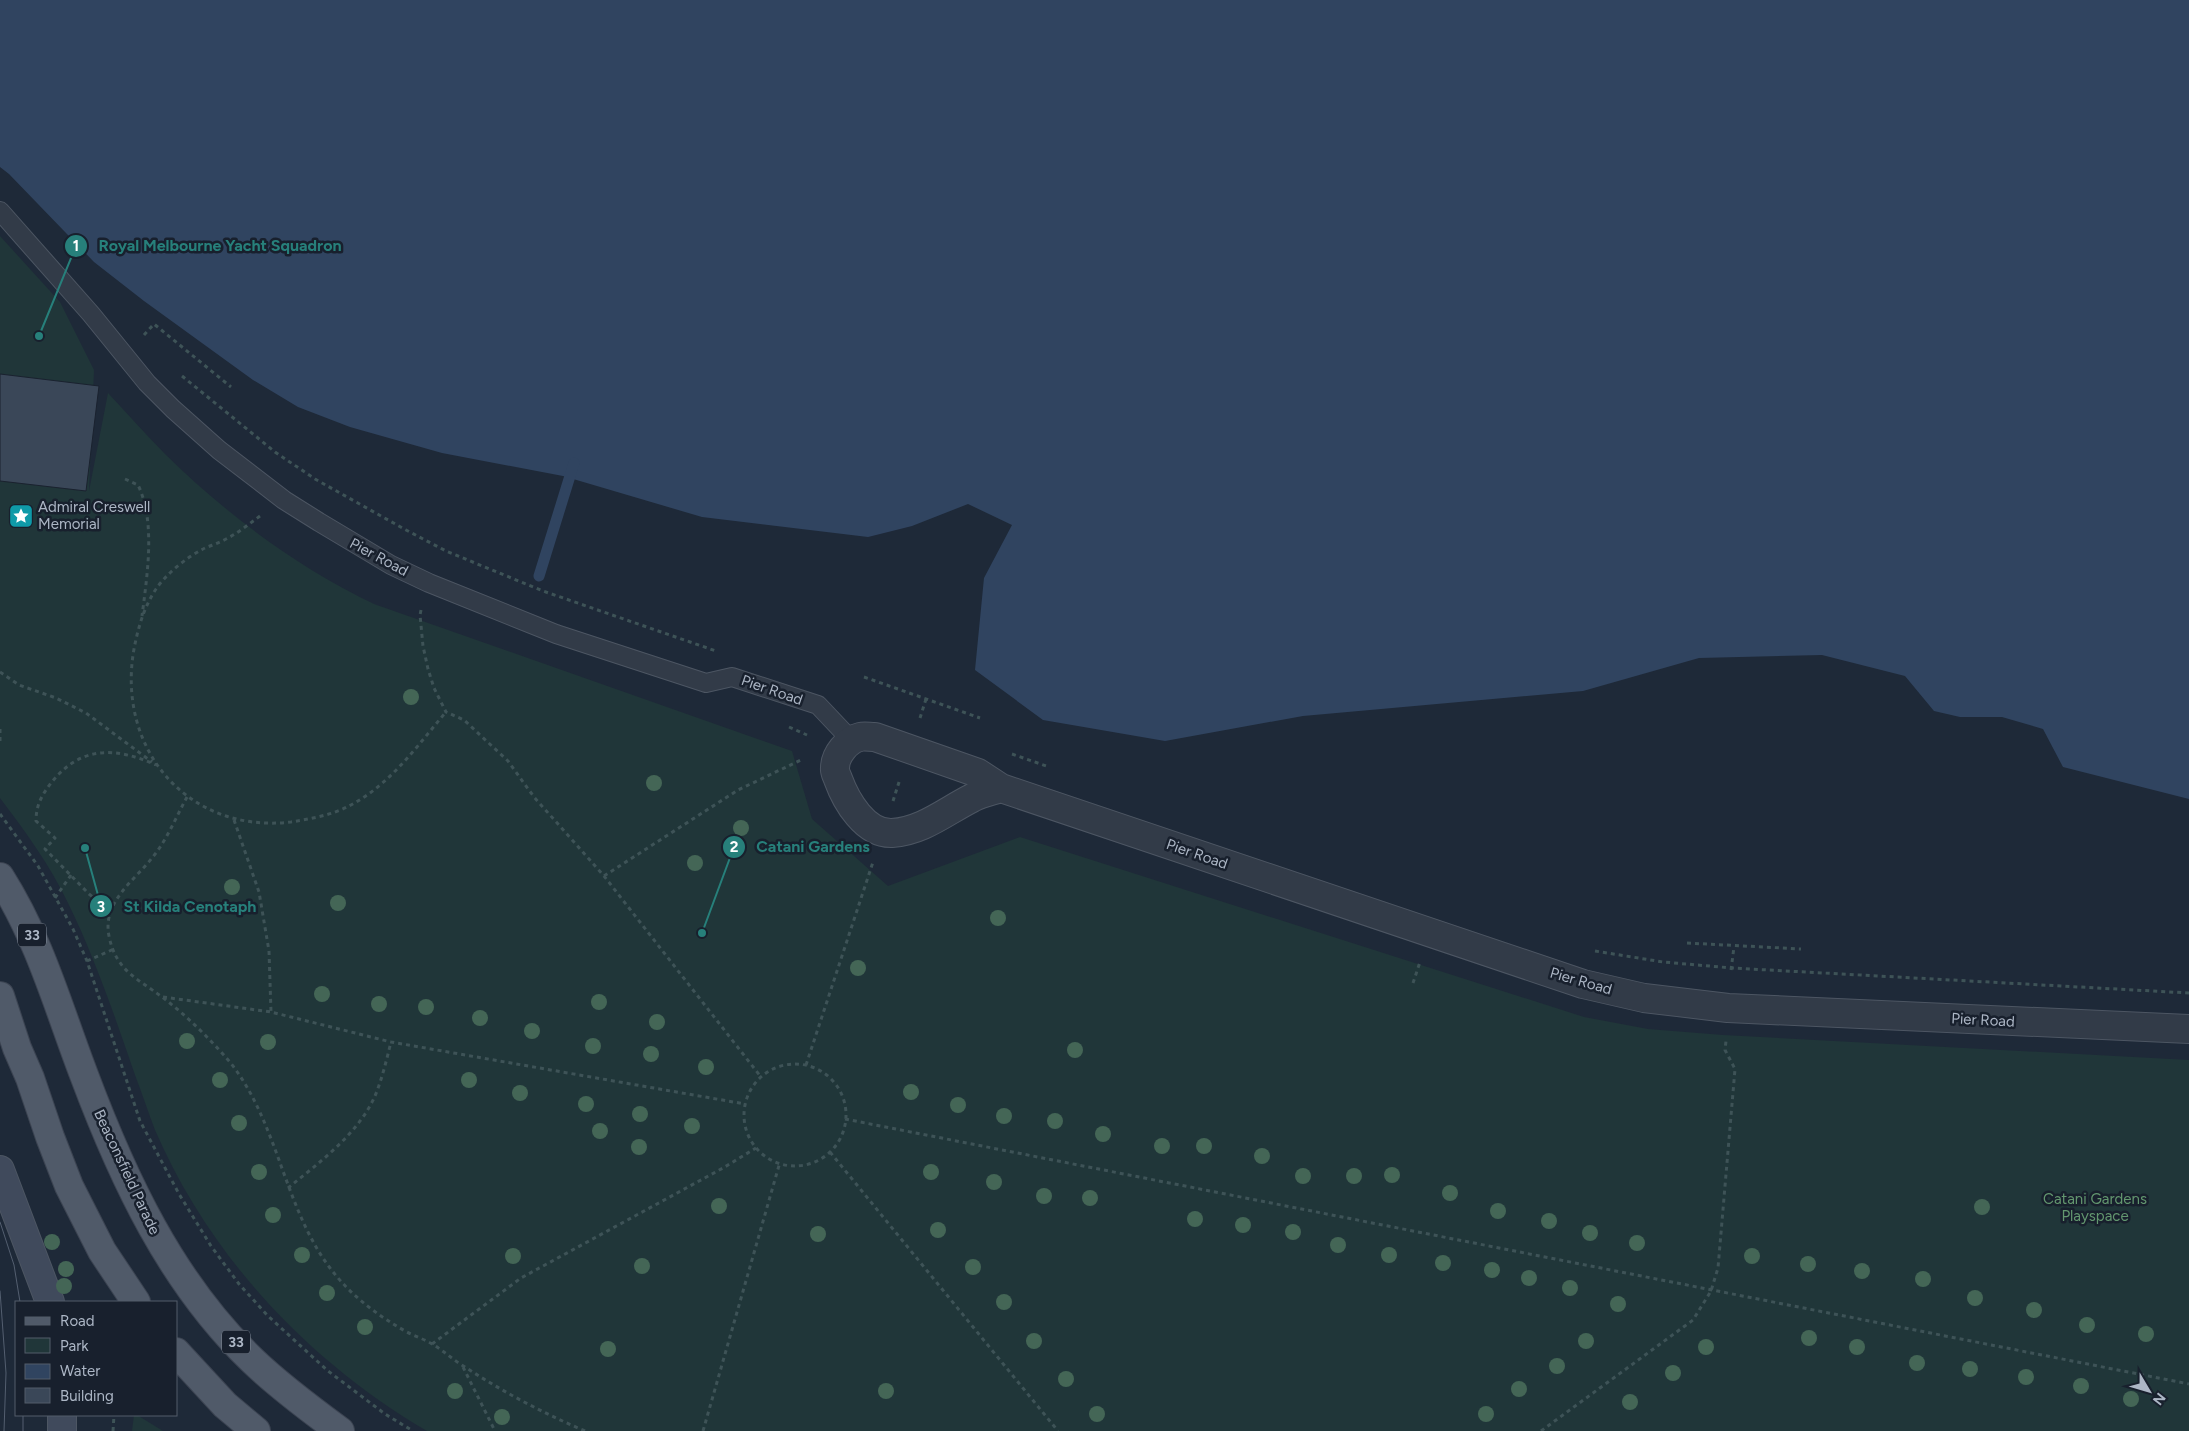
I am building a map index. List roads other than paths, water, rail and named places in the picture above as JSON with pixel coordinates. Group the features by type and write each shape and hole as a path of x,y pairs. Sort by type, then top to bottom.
{"main road":[{"name":"Beaconsfield Parade","path":"0,877 19,908 30,932 56,995 83,1073 115,1154 154,1232 175,1266 214,1318 252,1360 340,1431"},
{"path":"0,996 17,1048 30,1078 69,1186 102,1251 135,1301"},
{"path":"178,1354 225,1404 256,1431"}],"street":[{"name":"Pier Road","path":"846,746 860,736 875,737 910,748 978,773 1001,788 1584,984 1644,998 1728,1008 2189,1030"},
{"path":"846,746 834,769 842,790 860,816 871,826 883,833 900,832 924,825 973,797 1001,788"},
{"path":"0,1170 50,1301"},
{"path":"62,1416 62,1431"}],"lane":[{"name":"Pier Road","path":"0,211 91,314 147,383 201,435 284,500 391,565 429,583 556,634 706,683 732,677 818,706 846,746"}],"water":[{"path":"0,0 2189,0 2189,799 2063,767 2043,729 2002,717 1960,717 1934,711 1905,676 1822,655 1699,658 1583,691 1303,716 1165,741 1043,720 975,670 984,578 1012,525 968,504 912,526 868,537 702,517 563,476 442,453 350,427 298,407 253,380 144,301 94,262 0,167"}],"waterway":[{"path":"539,576 574,463"}],"tram line":[{"path":"0,1222 14,1265 20,1301"},
{"path":"0,1291 6,1373 4,1431"},
{"path":"23,1416 23,1431"}],"place":[{"name":"Royal Melbourne Yacht Squadron","path":"39,336"},
{"name":"Admiral Creswell Memorial","path":"21,516"},
{"name":"St Kilda Cenotaph","path":"85,848"},
{"name":"Catani Gardens","path":"702,933"}],"park label":[{"name":"Catani Gardens Playspace","path":"2095,1208"}]}
